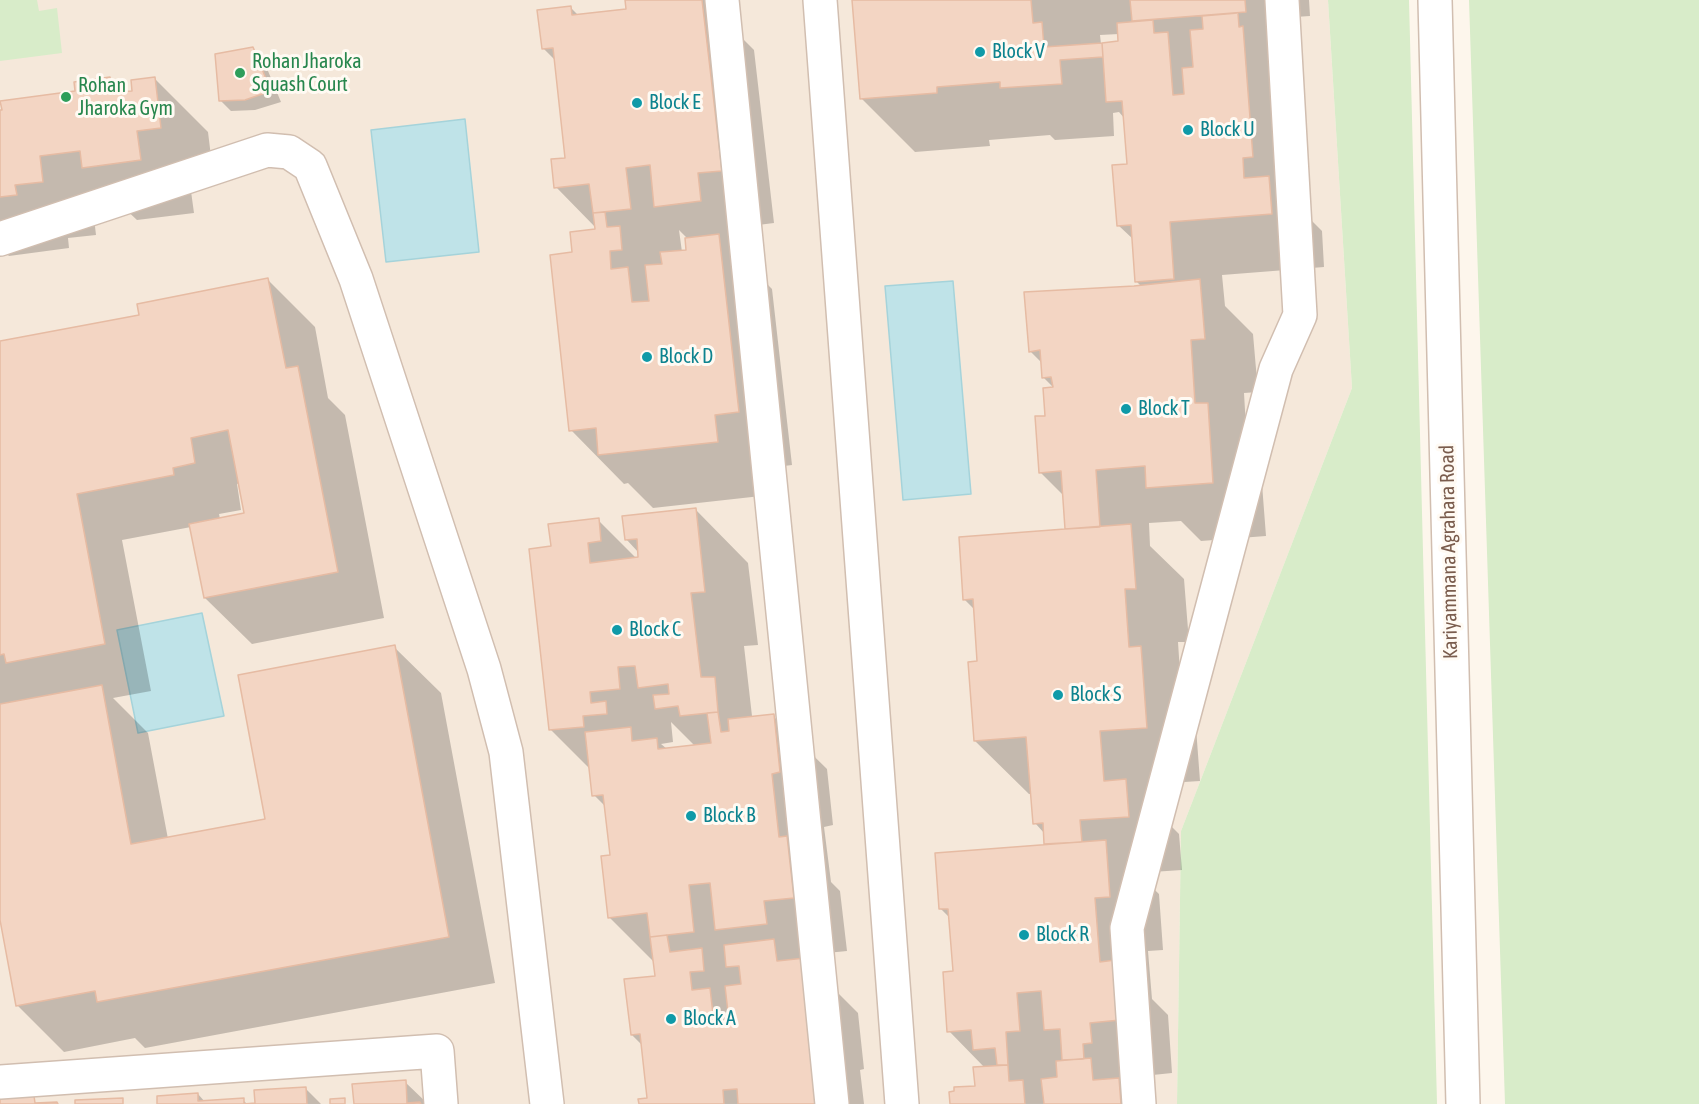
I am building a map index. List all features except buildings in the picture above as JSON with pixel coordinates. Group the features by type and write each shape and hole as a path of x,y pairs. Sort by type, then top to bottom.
{"street":[{"path":"722,0 832,1104"},
{"path":"820,0 902,1104"},
{"path":"1138,1104 1127,928 1276,369 1300,315 1282,0"},
{"name":"Kariyammana Agrahara Road","path":"1435,0 1463,1104"},
{"path":"0,239 267,150 289,152 310,166 356,279 484,669 506,752 546,1104"},
{"path":"0,1082 437,1051 441,1104"}],"shaded area":[{"path":"0,0 1328,0 1352,388 1181,831 1177,1104 0,1104"}],"green space":[{"path":"0,0 37,0 39,11 57,8 62,53 0,61"},
{"path":"1328,0 1409,0 1437,1104 1177,1104 1181,831 1352,388"},
{"path":"1469,0 1699,0 1699,1104 1505,1104"}],"water":[{"path":"465,119 479,252 386,262 371,130"},
{"path":"953,281 971,494 903,500 885,286"},
{"path":"202,613 224,716 138,733 117,630"}],"place":[{"name":"Block V","path":"980,52"},
{"name":"Rohan Jharoka Squash Court","path":"240,73"},
{"name":"Rohan Jharoka Gym","path":"66,97"},
{"name":"Block E","path":"637,103"},
{"name":"Block U","path":"1188,130"},
{"name":"Block D","path":"647,357"},
{"name":"Block T","path":"1126,409"},
{"name":"Block C","path":"617,630"},
{"name":"Block S","path":"1058,695"},
{"name":"Block B","path":"691,816"},
{"name":"Block R","path":"1024,935"},
{"name":"Block A","path":"671,1019"}]}
